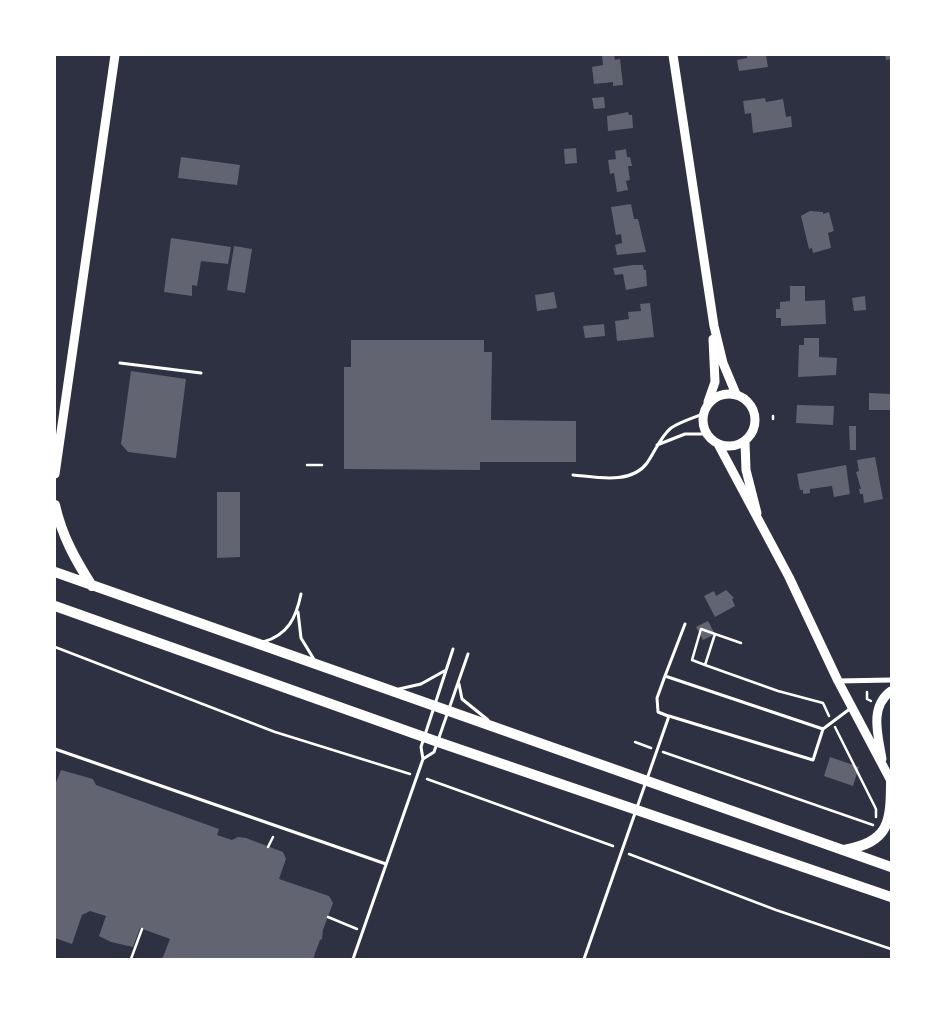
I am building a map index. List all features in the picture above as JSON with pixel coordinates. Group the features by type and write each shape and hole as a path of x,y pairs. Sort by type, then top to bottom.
{"main road":[{"path":"55,505 60,529 74,558 92,586"},
{"path":"55,572 891,867"},
{"path":"55,606 438,742 891,897"},
{"path":"842,850 866,846 881,834 891,809 891,781"}],"street":[{"path":"55,474 114,55"},
{"path":"673,55 714,326 723,363 736,394 748,402 755,415 754,430 745,442 732,447 718,444"},
{"path":"714,326 715,382 705,410 703,424 706,434 718,444 758,516 838,681 891,781"},
{"path":"705,410 719,395 736,394"},
{"path":"745,442 746,470 756,501 758,516"},
{"path":"838,681 891,680"},
{"path":"883,766 876,720 879,703 891,691"}],"lane":[{"path":"120,363 201,373"},
{"path":"573,475 614,478 637,472 646,464 657,445 671,428 705,410"},
{"path":"657,445 685,434 706,434"},
{"path":"257,643 272,639 284,631 294,620 301,594"},
{"path":"298,606 298,623 301,638 318,664"},
{"path":"685,624 656,704 658,712 809,760 816,757 823,730 852,708"},
{"path":"353,959 423,759 421,747 453,649"},
{"path":"423,759 434,752 468,654"},
{"path":"391,690 421,684 446,670"},
{"path":"665,676 823,730"},
{"path":"459,680 458,690 462,699 498,728"},
{"path":"584,959 668,716"},
{"path":"55,749 386,864"}],"path":[{"path":"308,465 322,465"},
{"path":"705,665 692,660 701,629 715,634"},
{"path":"55,647 275,732 410,774"},
{"path":"867,692 867,699 872,701"},
{"path":"426,779 613,846"},
{"path":"268,847 273,837"},
{"path":"630,854 776,910 891,949"},
{"path":"328,917 362,932"},
{"path":"131,959 137,938 142,929"}],"building":[{"path":"602,55 614,55 615,60 620,59 623,85 613,86 613,82 594,84 592,67 603,65"},
{"path":"747,55 766,55 768,67 739,71 737,60 747,58"},
{"path":"885,55 891,55 891,59 886,60"},
{"path":"604,97 605,108 594,109 592,98"},
{"path":"765,98 766,102 783,99 786,117 791,116 792,127 753,133 751,113 745,114 743,101"},
{"path":"628,112 629,115 632,115 633,128 608,131 607,116"},
{"path":"576,148 577,163 565,164 564,149"},
{"path":"626,149 627,157 630,157 632,166 628,166 630,180 626,181 628,190 617,192 614,173 610,174 608,160 616,159 615,151"},
{"path":"181,157 240,165 237,185 178,178"},
{"path":"631,204 634,219 638,219 646,252 617,255 615,245 622,243 621,234 616,235 611,207"},
{"path":"810,211 823,212 823,214 829,212 834,231 828,233 831,248 813,253 812,248 809,249 801,216"},
{"path":"171,238 231,247 228,264 201,261 197,286 192,285 192,296 164,292"},
{"path":"234,246 252,249 245,293 227,290"},
{"path":"643,265 644,270 646,270 647,286 626,290 623,274 615,275 613,268"},
{"path":"790,286 805,286 805,301 825,300 826,324 781,326 781,318 776,318 776,309 780,309 780,302 790,301"},
{"path":"554,292 557,308 537,311 535,295"},
{"path":"865,296 866,310 854,311 852,298"},
{"path":"650,303 654,337 617,341 615,321 629,319 628,312 641,311 640,304"},
{"path":"604,324 605,336 585,338 583,326"},
{"path":"804,338 819,338 819,357 837,358 836,375 798,377 799,345 804,345"},
{"path":"351,340 484,340 484,352 492,352 491,420 576,421 576,462 480,462 480,470 344,469 344,367 351,367"},
{"path":"131,371 186,379 176,458 128,452 121,444"},
{"path":"869,393 891,394 891,410 869,410"},
{"path":"797,405 834,406 833,425 796,423"},
{"path":"849,426 856,426 856,450 850,450"},
{"path":"875,457 883,499 864,503 863,494 860,494 859,489 861,489 856,472 859,471 857,460"},
{"path":"846,465 850,494 834,497 832,486 810,489 810,493 803,494 803,490 800,490 797,474"},
{"path":"217,492 240,492 240,557 217,558"},
{"path":"726,590 734,598 732,599 735,606 715,617 704,596 714,591 716,596"},
{"path":"708,621 715,634 703,640 696,627"},
{"path":"830,757 859,767 853,786 824,776"},
{"path":"61,770 93,779 96,785 219,829 217,835 232,840 238,837 246,838 283,852 286,859 279,879 329,896 333,903 323,930 322,939 313,959 159,959 163,957 170,939 140,928 133,947 111,942 99,936 106,916 90,911 82,915 72,944 55,938 55,785"}]}
